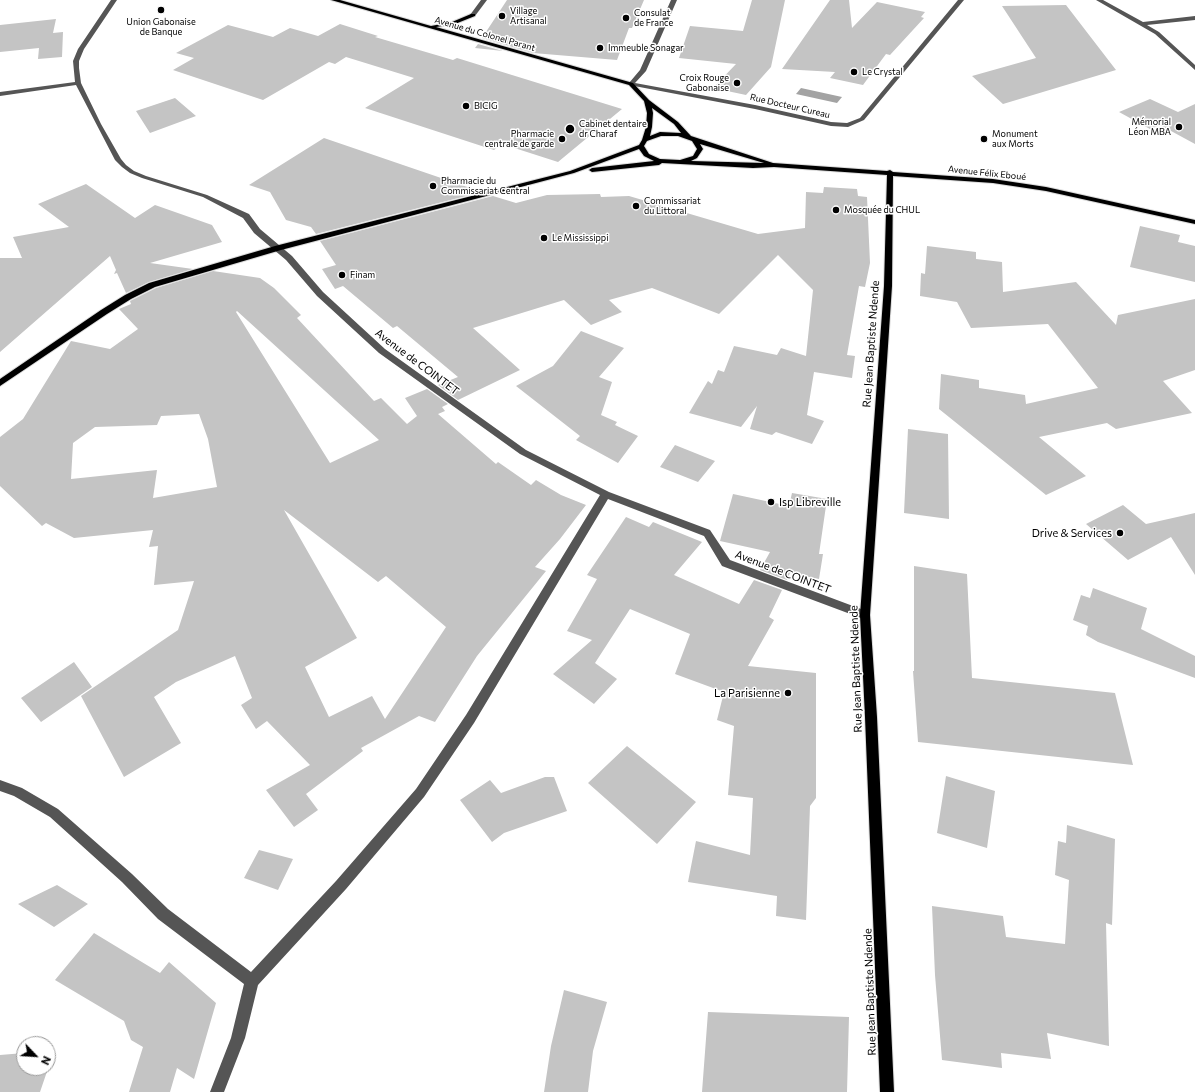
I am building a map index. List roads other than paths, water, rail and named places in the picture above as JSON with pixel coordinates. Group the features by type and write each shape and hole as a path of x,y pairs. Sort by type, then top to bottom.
{"main road":[{"name":"Avenue du Colonel Parant","path":"334,0 631,84"},
{"path":"421,25 449,24 473,15"},
{"path":"473,15 467,21 465,30 474,40"},
{"path":"631,84 647,101 664,112 688,136 695,140 774,165"},
{"path":"647,101 650,113 649,127 643,143 646,155 668,163"},
{"path":"0,383 128,297 152,285 278,248 572,172 643,143 651,136 669,133 688,136"},
{"path":"681,162 695,157 699,153 700,149 695,140"},
{"path":"572,172 681,162 745,166 774,165"},
{"name":"Avenue Félix Eboué","path":"774,165 890,172 993,181 1026,186 1195,222"},
{"name":"Rue Jean Baptiste Ndende","path":"887,1092 872,725 865,615 888,286 890,172"}],"street":[{"name":"Avenue de COINTET","path":"114,0 78,55 76,61 78,84 118,160 124,166 132,172 144,177 205,196 246,216 257,231 278,248 338,313 382,351 523,452 606,494 707,533 726,563 865,615"},
{"path":"473,15 484,0"},
{"path":"631,84 643,71 674,0"},
{"name":"Rue Docteur Cureau","path":"631,84 741,104 831,124 848,125 862,119 961,0"},
{"path":"1099,0 1157,33 1195,68"},
{"path":"1143,24 1195,18"},
{"path":"0,94 78,84"},
{"path":"218,1092 238,1038 252,981 341,885 420,793 470,719 606,494"},
{"path":"0,785 18,792 54,813 127,878 163,914 252,981"}],"place":[{"name":"Union Gabonaise de Banque","path":"161,10"},
{"name":"Village Artisanal","path":"502,16"},
{"name":"Consulat de France","path":"626,18"},
{"name":"Immeuble Sonagar","path":"600,48"},
{"name":"Le Crystal","path":"854,72"},
{"name":"Croix Rouge Gabonaise","path":"737,83"},
{"name":"BICIG","path":"466,106"},
{"name":"Mémorial Léon MBA","path":"1179,127"},
{"name":"Cabinet dentaire dr Charaf","path":"570,129"},
{"name":"Pharmacie centrale de garde","path":"562,139"},
{"name":"Monument aux Morts","path":"984,139"},
{"name":"Pharmacie du Commissariat Central","path":"433,186"},
{"name":"Commissariat du Littoral","path":"636,206"},
{"name":"Mosquée du CHUL","path":"836,210"},
{"name":"Le Mississippi","path":"544,238"},
{"name":"Finam","path":"342,275"},
{"name":"Isp Libreville","path":"771,502"},
{"name":"Drive & Services","path":"1120,533"},
{"name":"La Parisienne","path":"788,693"}]}
